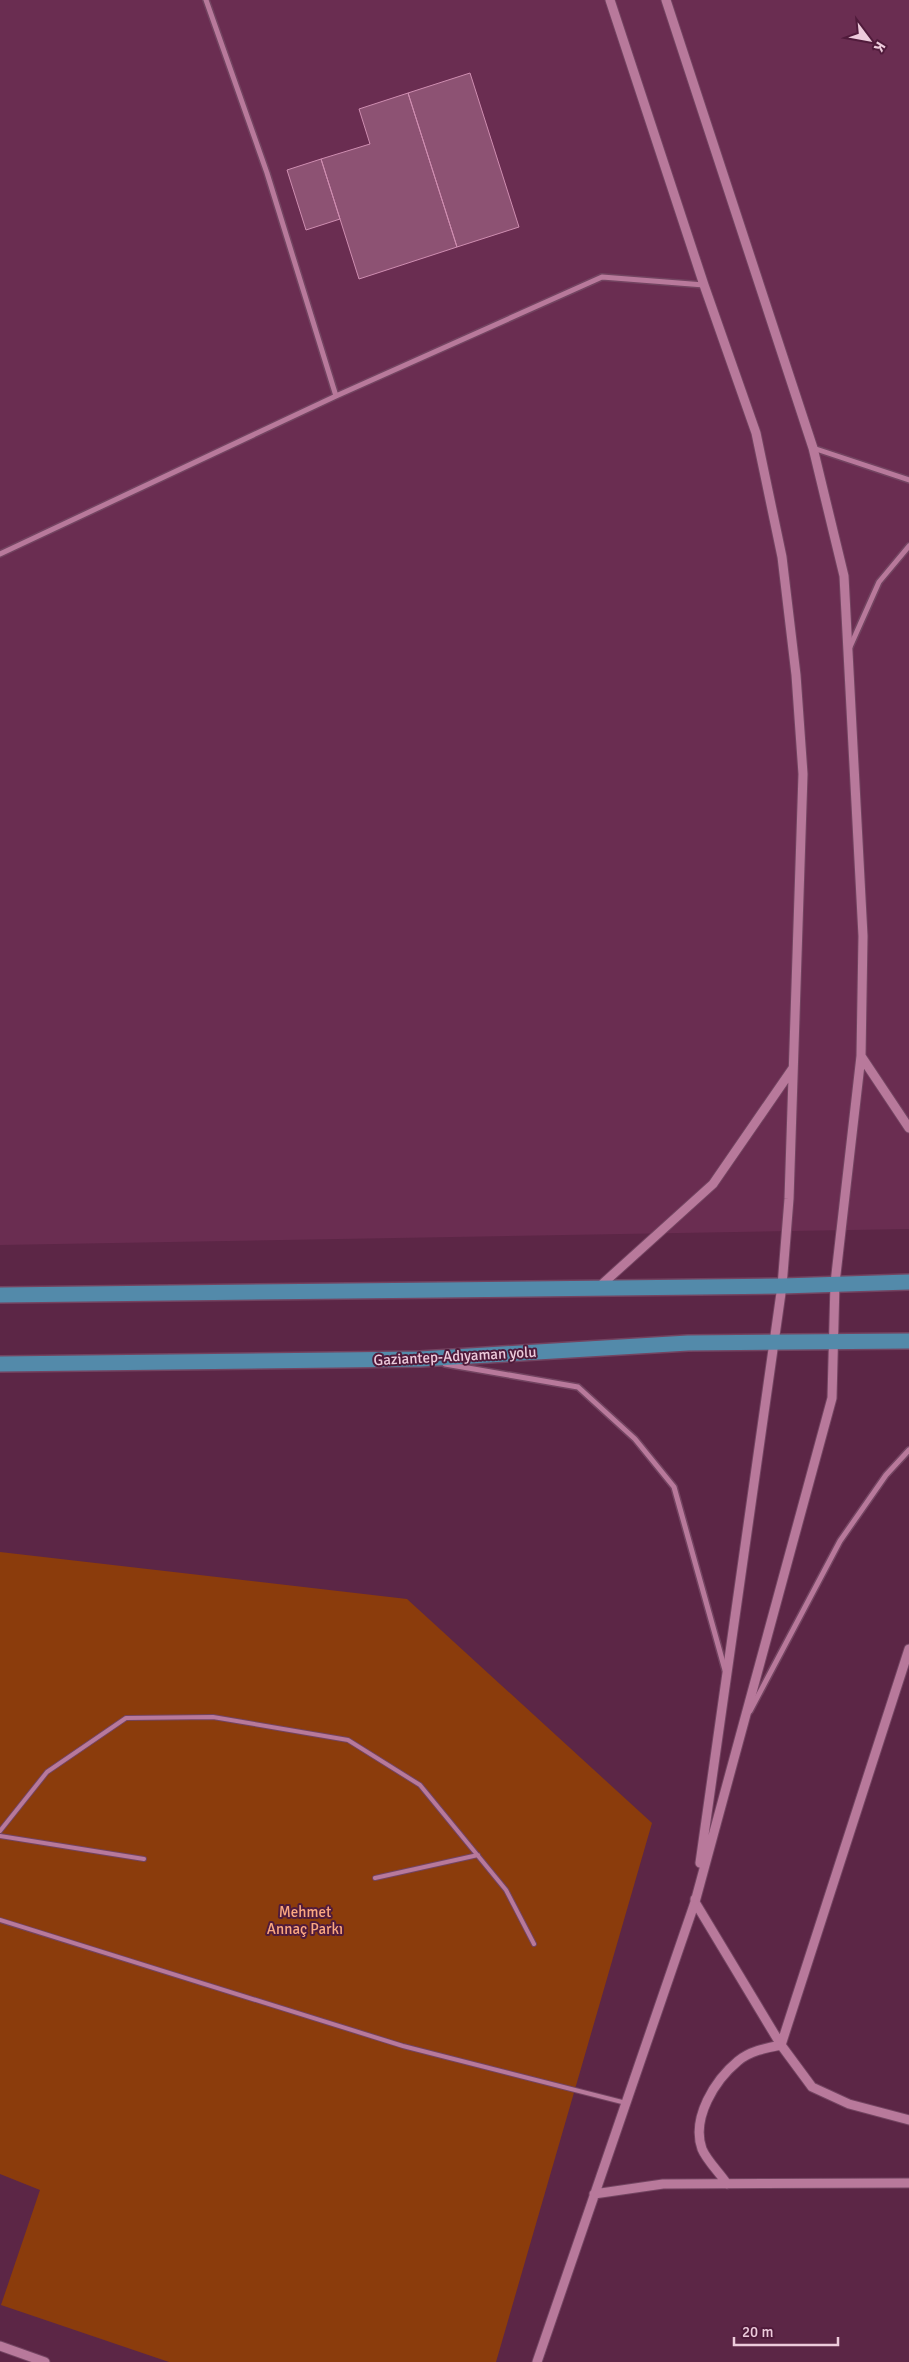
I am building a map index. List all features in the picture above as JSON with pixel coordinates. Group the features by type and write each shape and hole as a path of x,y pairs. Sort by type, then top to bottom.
{"highway":[{"path":"0,1295 599,1286 782,1286 909,1282"},
{"name":"Gaziantep-Adıyaman yolu","path":"0,1364 420,1360 688,1343 909,1341"}],"street":[{"path":"206,0 267,173 336,396"},
{"path":"610,0 704,285 756,433 782,557 796,675 803,774 789,1199 782,1286 695,1902 781,2045 812,2087 849,2104 909,2120"},
{"path":"537,2362 695,1902 832,1398 836,1283 861,1056 863,936 844,576 813,448 666,0"},
{"path":"0,554 336,396 602,276 704,285"},
{"path":"813,448 909,480"},
{"path":"848,650 879,582 909,546"},
{"path":"861,1056 909,1128"},
{"path":"599,1286 714,1184 793,1067"},
{"path":"420,1360 578,1388 634,1439 674,1487 727,1678"},
{"path":"744,1722 793,1633 840,1541 886,1475 909,1450"},
{"path":"781,2045 909,1649"},
{"path":"727,2184 702,2149 700,2121 712,2090 738,2060 760,2049 781,2045"},
{"path":"594,2194 663,2184 909,2183"},
{"path":"0,2346 45,2362"}],"lane":[{"path":"0,1831 47,1772 126,1718 213,1717 348,1740 420,1784 506,1890 534,1944"},
{"path":"0,1836 144,1859"},
{"path":"375,1878 478,1855"},
{"path":"0,1920 403,2046 626,2103"}],"shaded area":[{"path":"0,0 909,0 909,1229 0,1245"}],"green space":[{"name":"Mehmet Annaç Parkı","path":"0,1552 407,1599 652,1823 496,2362 169,2362 1,2305 40,2190 0,2174"}],"building":[{"path":"470,73 519,227 457,247 408,93"},
{"path":"408,93 457,247 359,279 321,159 370,144 359,109"},
{"path":"321,159 340,219 306,230 287,170"}]}
